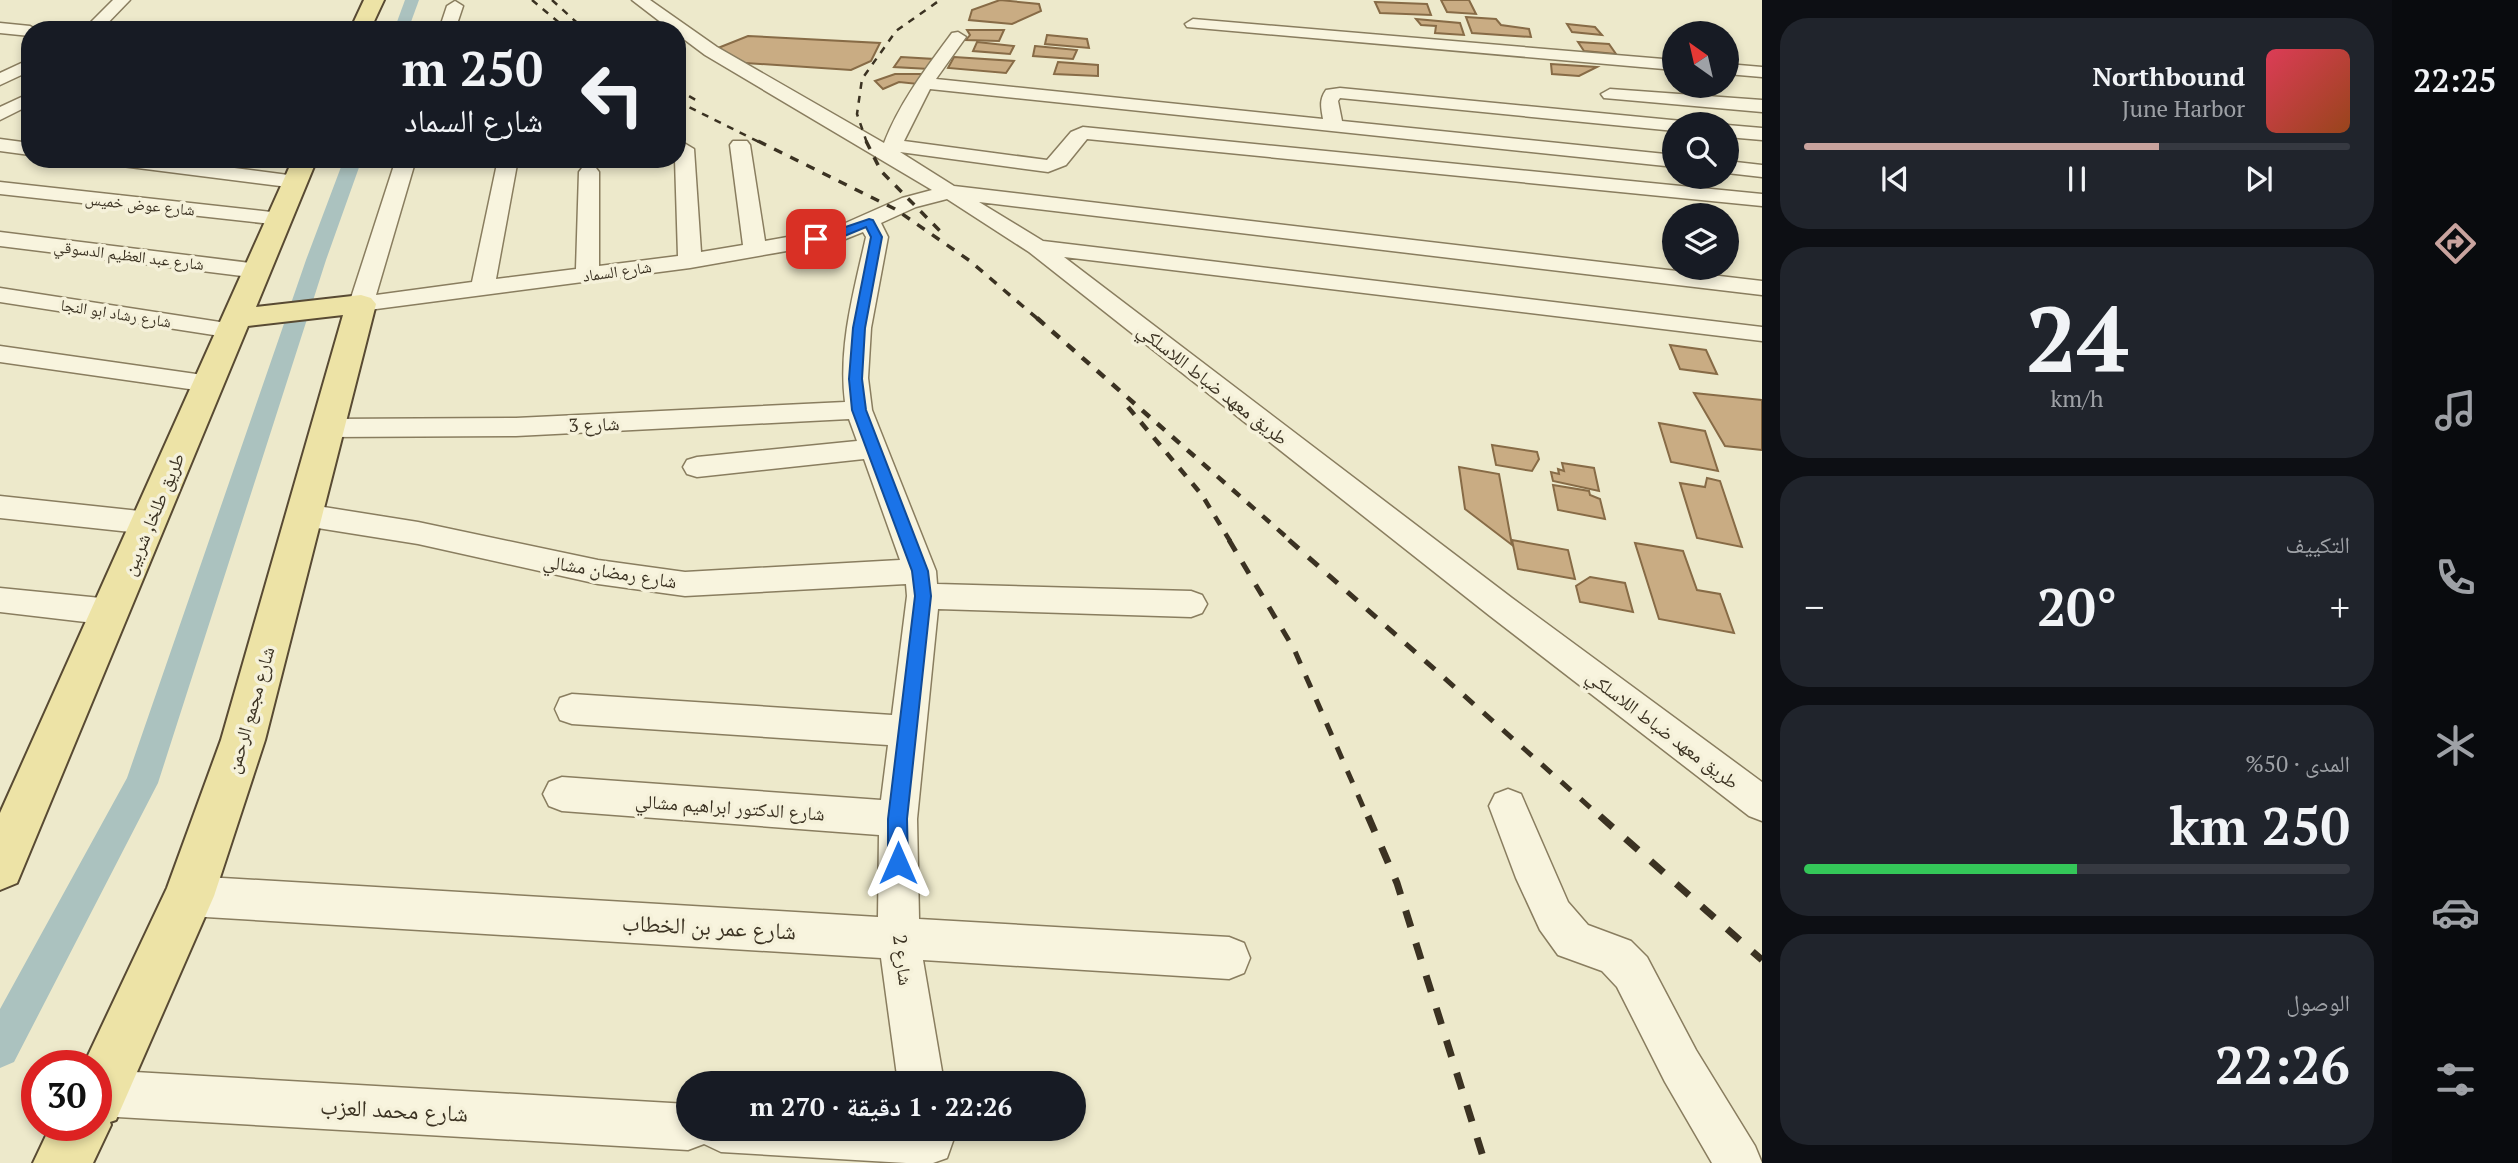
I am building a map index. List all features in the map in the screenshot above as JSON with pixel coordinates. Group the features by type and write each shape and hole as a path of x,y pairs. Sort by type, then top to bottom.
{"main road":[{"path":"364,21 374,0"},
{"name":"طريق طلخا, شربين","path":"0,867 210,384 247,321 259,271 300,171"},
{"path":"247,321 350,305"},
{"name":"شارع مجمع الرحمن","path":"112,1064 189,896 243,740 329,428 350,305"},
{"name":"شارع مجمع الرحمن","path":"62,1163 74,1141"}],"street":[{"path":"100,21 122,0"},
{"name":"طريق معهد ضباط اللاسلكي","path":"640,0 669,21"},
{"path":"450,21 455,6"},
{"path":"1193,24 1662,64"},
{"path":"0,27 21,30"},
{"name":"طريق معهد ضباط اللاسلكي","path":"686,33 711,51 891,150 915,188 948,192 1037,247 1501,607 1762,804"},
{"path":"958,37 923,83 900,125 891,150 1048,166 1059,162 1076,136 1083,133 1762,200"},
{"path":"1740,54 1762,56"},
{"path":"0,80 21,69"},
{"path":"1740,70 1762,72"},
{"path":"923,83 1662,161"},
{"path":"1334,126 1329,101 1332,94 1340,93 1662,124"},
{"path":"1610,94 1762,106"},
{"path":"0,114 21,103"},
{"path":"1739,132 1762,134"},
{"path":"0,145 21,148"},
{"path":"740,145 755,249"},
{"path":"254,168 300,171"},
{"path":"350,305 403,168"},
{"path":"482,289 506,168"},
{"path":"685,168 690,261"},
{"path":"1739,168 1762,171"},
{"path":"587,275 589,172"},
{"name":"شارع عوض خميس","path":"0,188 280,219"},
{"name":"شارع السماد","path":"350,305 690,261 838,235 869,222 915,188"},
{"path":"0,211 30,191"},
{"path":"948,192 1762,288"},
{"name":"شارع 2","path":"869,222 877,237 859,328 855,379 859,410 921,583 909,731 898,819 899,938 919,1071"},
{"name":"شارع عبد العظيم الدسوقي","path":"0,239 259,271"},
{"path":"1037,247 1762,334"},
{"name":"شارع رشاد ابو النجا","path":"0,295 247,321"},
{"path":"0,354 210,384"},
{"name":"شارع 3","path":"329,428 516,427 859,410"},
{"path":"697,467 872,449"},
{"path":"0,507 149,523"},
{"name":"شارع رمضان مشالي","path":"305,515 418,533 598,572 685,583 921,583 1191,604"},
{"path":"0,600 111,612"},
{"path":"572,709 909,731"},
{"name":"شارع الدكتور ابراهيم مشالي","path":"562,794 898,819"},
{"path":"1508,806 1551,908 1564,932 1574,942 1608,950 1620,958 1632,972 1664,1034 1738,1163"},
{"name":"شارع عمر بن الخطاب","path":"189,896 1229,958"},
{"name":"شارع محمد العزب","path":"112,1107 676,1127"},
{"path":"889,1141 931,1144"}],"building":[{"path":"1000,0 1039,4 1041,11 1012,24 969,20 972,10"},
{"path":"1441,0 1469,0 1476,14 1447,12"},
{"path":"1375,2 1427,4 1431,15 1380,13"},
{"path":"1466,17 1496,19 1501,25 1529,29 1531,37 1472,33"},
{"path":"1416,19 1460,23 1464,35 1435,33 1436,26 1421,25"},
{"path":"1567,24 1595,27 1602,35 1572,32"},
{"path":"967,30 1004,30 999,41 966,40 970,35"},
{"path":"1047,35 1087,39 1089,48 1045,44"},
{"path":"748,36 880,43 871,61 851,70 745,63 718,48"},
{"path":"977,42 1014,46 1010,54 973,51"},
{"path":"1578,42 1609,44 1616,54 1584,51"},
{"path":"1035,46 1077,50 1073,59 1033,56"},
{"path":"901,57 934,59 929,69 894,67"},
{"path":"954,57 1014,61 1006,73 948,68"},
{"path":"1058,62 1098,65 1098,76 1054,74"},
{"path":"1551,64 1597,67 1579,76 1552,74"},
{"path":"895,74 925,74 918,84 899,82 883,89 875,81"},
{"path":"1670,345 1706,350 1717,374 1680,369"},
{"path":"1694,393 1762,400 1762,450 1725,446"},
{"path":"1659,423 1705,431 1718,471 1671,462"},
{"path":"1492,445 1537,452 1539,459 1532,471 1496,465"},
{"path":"1562,463 1594,468 1599,491 1553,481 1551,472 1559,474 1558,469 1564,471"},
{"path":"1459,467 1499,474 1512,545 1465,509"},
{"path":"1707,478 1720,481 1742,547 1697,538 1680,483 1705,487"},
{"path":"1553,485 1589,491 1590,495 1600,499 1605,519 1558,510"},
{"path":"1512,540 1568,550 1575,579 1518,569"},
{"path":"1635,543 1683,551 1697,590 1720,594 1734,633 1659,619"},
{"path":"1590,577 1625,583 1633,612 1580,602 1576,586"}],"waterway":[{"path":"404,21 412,0"},
{"path":"0,1048 142,783 316,260 350,168"}],"railway":[{"path":"532,0 557,21"},
{"path":"552,0 575,21"},
{"path":"867,143 857,114 862,79 896,31 940,0"},
{"path":"686,94 701,103"},
{"path":"686,106 761,143"},
{"path":"758,141 895,209 970,261 1039,320"},
{"path":"867,143 881,171 940,231"},
{"path":"1037,318 1291,541"},
{"path":"1128,407 1202,495 1230,541"},
{"path":"1229,540 1294,649 1368,818"},
{"path":"1289,540 1602,818"},
{"path":"1368,816 1397,883 1485,1163"},
{"path":"1600,816 1762,960"}],"route":[{"path":"816,239 838,235 869,222 877,237 859,328 855,379 859,410 920,571 923,596 898,819 898,863"}]}
